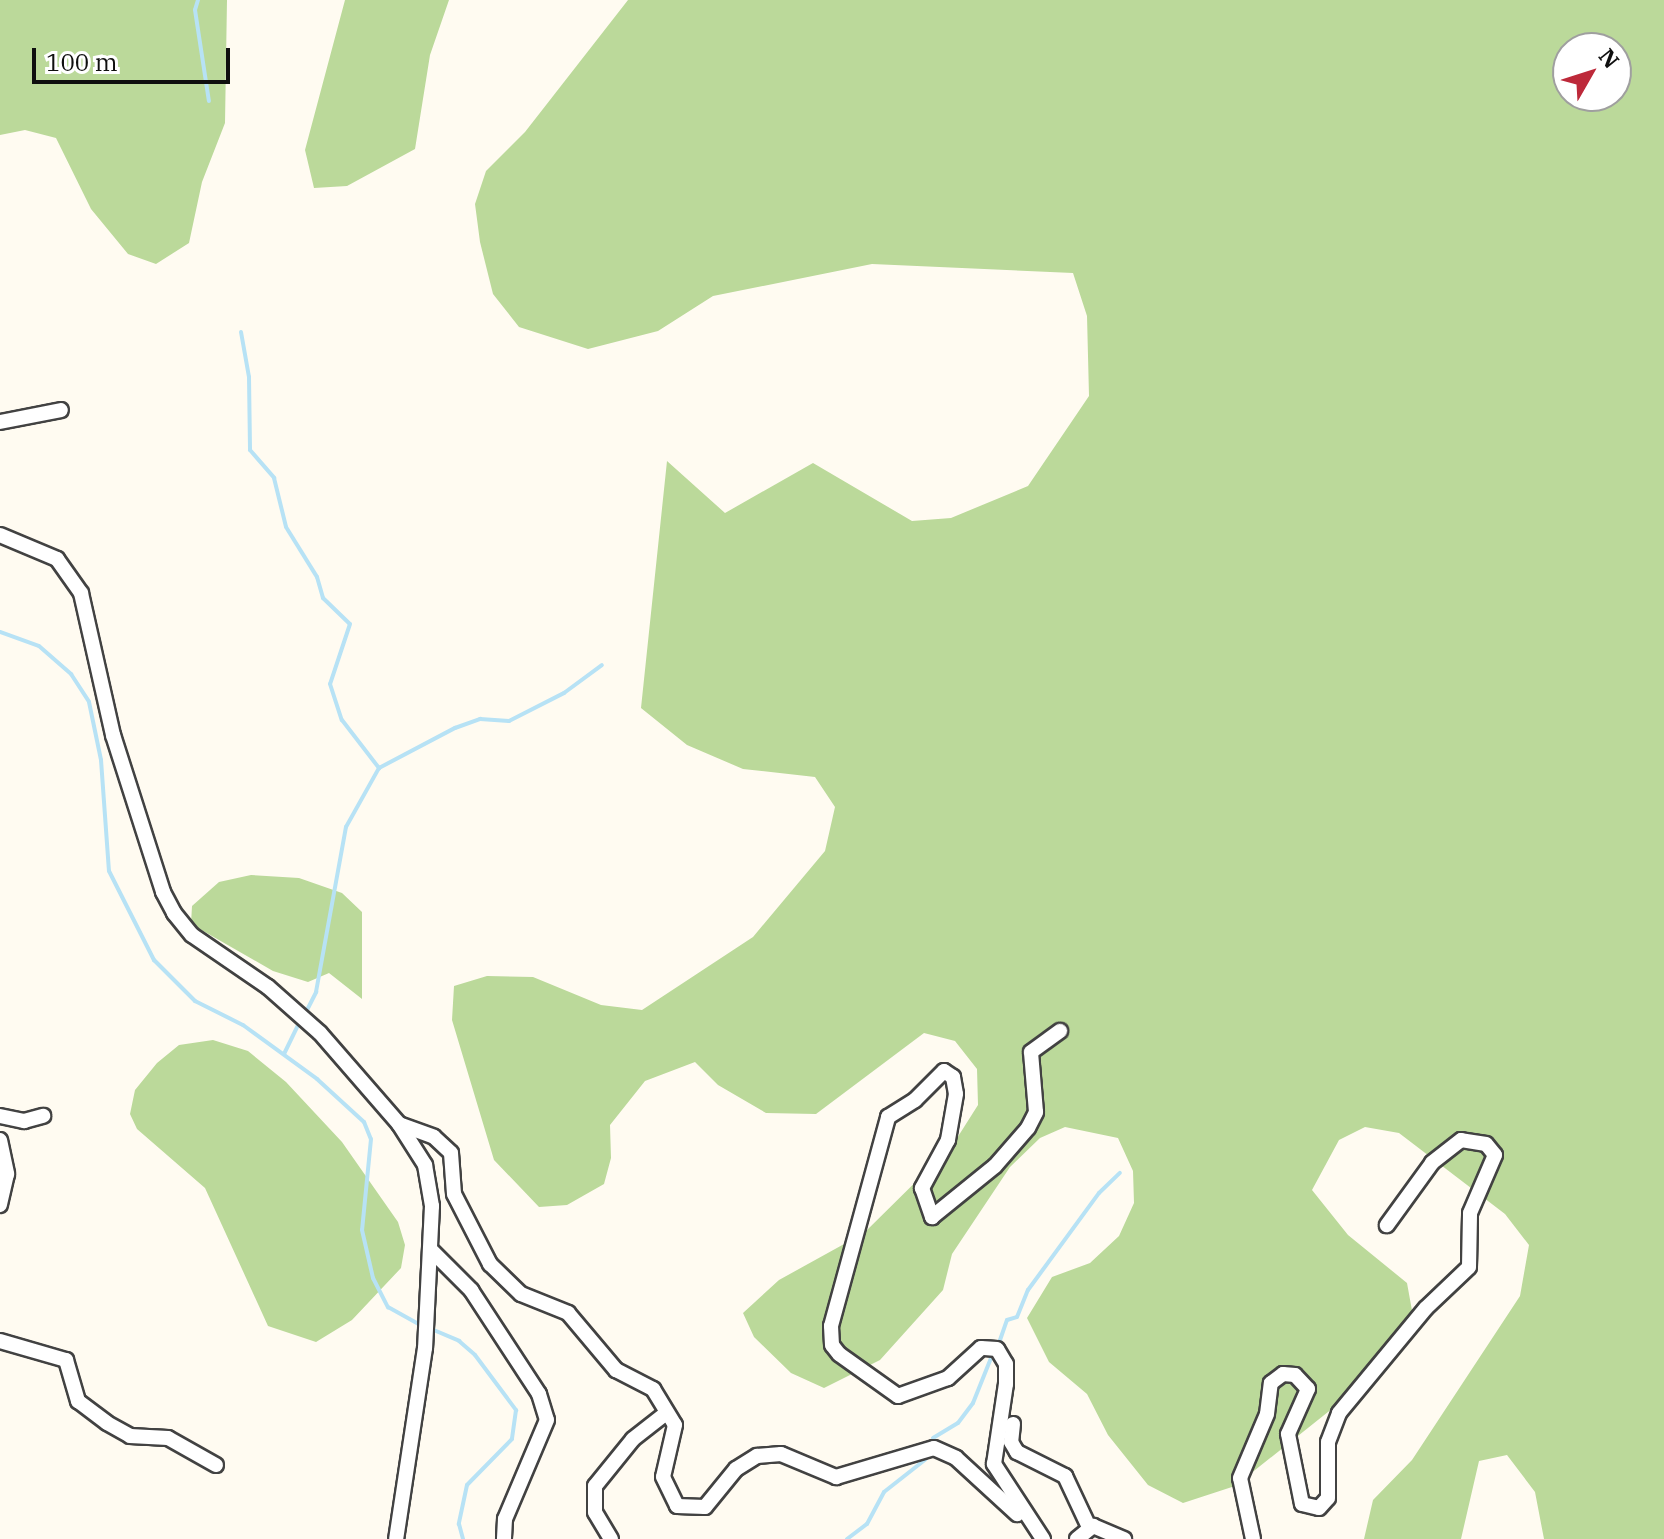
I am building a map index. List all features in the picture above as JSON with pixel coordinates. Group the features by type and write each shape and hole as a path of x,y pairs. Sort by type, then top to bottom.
{"street":[{"path":"0,422 61,410"},
{"path":"1,535 57,559 81,593 113,735 163,892 174,913 192,935 286,1002 313,1026 399,1124 425,1165 431,1250 425,1348 396,1539"},
{"path":"1043,1539 994,1464 1006,1384 1006,1364 997,1349 981,1348 948,1378 898,1396 839,1354 832,1345 831,1326 888,1117 915,1100 944,1071 953,1077 956,1094 948,1140 922,1188 932,1217 995,1166 1028,1128 1036,1112 1031,1052 1060,1031"},
{"path":"0,1116 24,1121 43,1116"},
{"path":"399,1124 434,1137 451,1153 454,1194 490,1264 521,1294 568,1313 616,1370 653,1389 665,1414 675,1425 667,1439 665,1489 686,1510 705,1507 736,1469 757,1456 781,1454 836,1477 934,1448 956,1458 990,1488 1035,1539"},
{"path":"0,1140 7,1174 0,1205"},
{"path":"1253,1539 1240,1478 1267,1414 1271,1383 1283,1374 1295,1375 1308,1389 1288,1434 1302,1504 1319,1508 1328,1498 1328,1442 1339,1413 1426,1308 1469,1267 1470,1213 1495,1155 1486,1144 1461,1140 1432,1163 1387,1225"},
{"path":"431,1250 478,1301 539,1394 547,1420 505,1519 504,1539"},
{"path":"0,1341 66,1360 78,1401 107,1423 130,1436 168,1438 216,1465"},
{"path":"611,1539 595,1512 595,1486 633,1439 665,1414"},
{"path":"1013,1424 1011,1442 1017,1452 1065,1476 1089,1527"},
{"path":"1077,1539 1089,1527 1103,1527 1124,1539"}],"green space":[{"path":"0,0 227,0 225,123 202,182 189,243 156,264 128,254 91,209 56,138 25,130 0,135"},
{"path":"345,0 449,0 430,55 415,149 347,186 314,188 305,150"},
{"path":"628,0 1664,0 1664,1539 1544,1539 1535,1492 1507,1455 1479,1461 1461,1539 1364,1539 1373,1500 1412,1460 1520,1296 1529,1245 1505,1214 1399,1133 1365,1127 1339,1140 1312,1190 1348,1235 1407,1283 1413,1316 1343,1400 1235,1486 1183,1503 1148,1485 1108,1435 1087,1394 1049,1362 1027,1318 1052,1277 1090,1263 1119,1236 1134,1203 1133,1171 1118,1138 1065,1127 1040,1138 1010,1167 952,1254 943,1290 880,1360 824,1388 791,1373 754,1337 743,1313 779,1280 864,1233 952,1146 978,1105 977,1069 955,1041 924,1033 816,1114 766,1113 718,1085 695,1062 645,1081 610,1125 611,1158 604,1184 567,1205 539,1207 494,1160 452,1020 454,986 487,976 533,977 601,1005 642,1010 753,937 825,851 835,807 815,777 743,769 687,745 641,708 667,461 725,513 813,463 912,521 951,518 1028,486 1089,396 1087,316 1073,273 872,264 713,296 658,331 588,349 519,327 493,294 480,242 475,204 486,171 525,132"},
{"path":"251,875 299,878 342,893 362,912 362,999 329,973 308,982 273,971 191,924 192,906 219,882"},
{"path":"213,1040 248,1051 286,1082 342,1142 398,1222 405,1245 401,1268 352,1320 316,1342 268,1326 205,1188 137,1129 130,1114 135,1090 157,1063 179,1045"}],"waterway":[{"path":"198,0 195,10 209,101"},
{"path":"241,332 249,377 250,450 274,478 286,527 317,577 323,598 350,624 330,684 342,720 379,768"},
{"path":"0,632 39,646 71,674 89,702 101,760 109,871 154,960 195,1001 243,1025 317,1079 364,1122 371,1139 362,1230 373,1278 388,1307 421,1325"},
{"path":"305,1014 316,992 346,827 379,768 455,728 480,719 509,721 564,693 602,665"},
{"path":"284,1054 300,1021"},
{"path":"999,1343 1007,1320 1017,1317 1028,1290 1099,1193 1120,1173"},
{"path":"429,1328 459,1341 475,1355 516,1410 512,1439 467,1485 459,1524 463,1539"},
{"path":"933,1438 958,1423 973,1403 991,1358"},
{"path":"847,1539 867,1524 884,1492 926,1459"}]}
